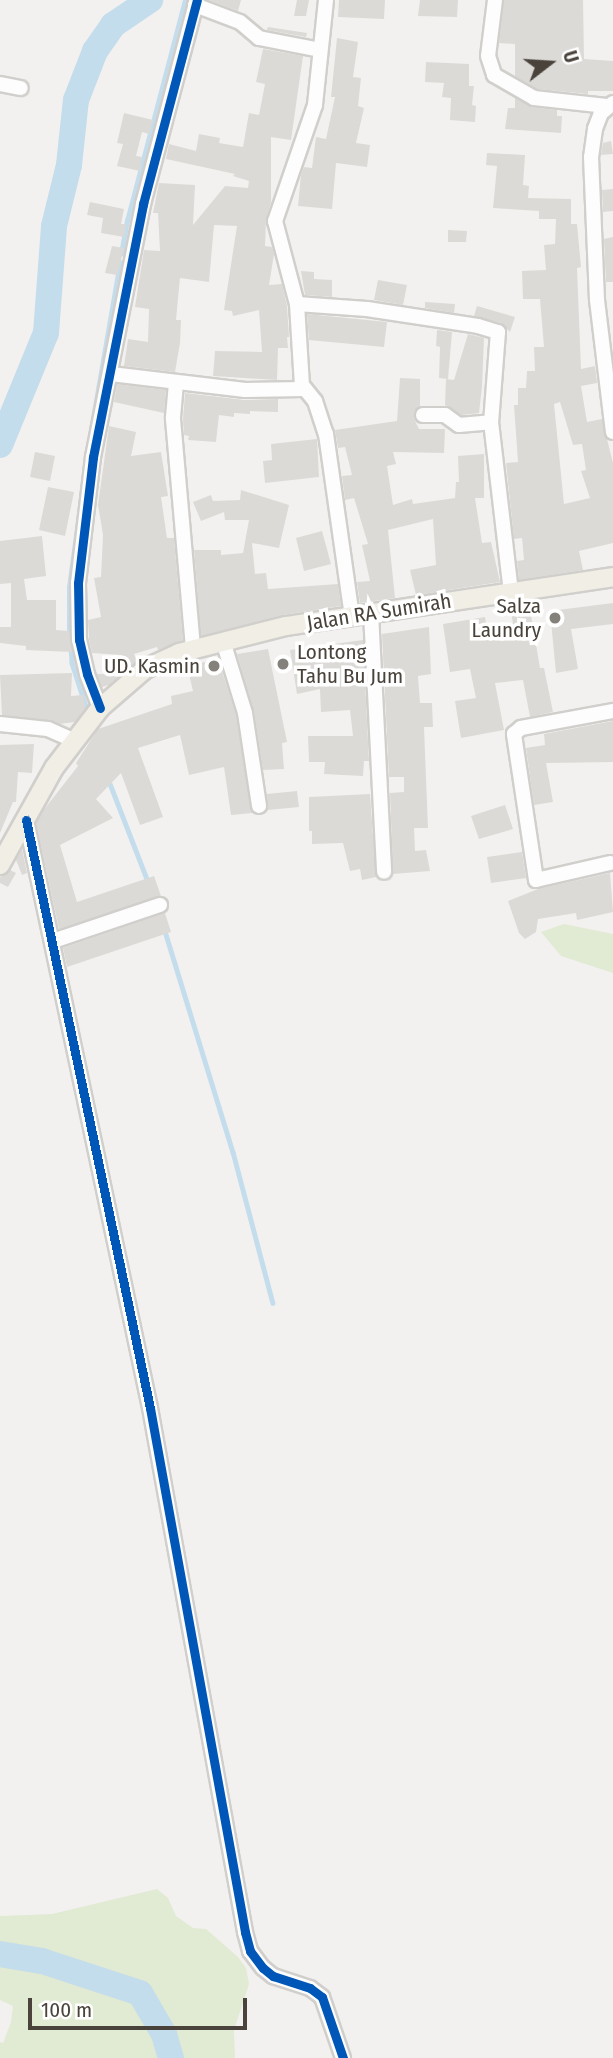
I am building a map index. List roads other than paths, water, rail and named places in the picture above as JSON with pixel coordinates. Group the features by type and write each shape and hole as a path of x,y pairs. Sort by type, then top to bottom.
{"main road":[{"name":"Jalan RA Sumirah","path":"0,865 54,768 97,712 145,669 193,649 223,641 352,616 613,578"}],"street":[{"path":"326,0 315,105 276,215 276,229 296,304 303,389 315,401 326,434 352,616"},
{"path":"495,0 488,56 494,75 534,98 610,105"},
{"path":"97,712 79,640 78,583 93,457 143,204 196,3 240,22 259,38 320,50"},
{"path":"0,84 21,88"},
{"path":"610,105 601,113 592,141 592,181 597,300 613,432"},
{"path":"296,304 367,309 496,331 499,342 491,422 511,592"},
{"path":"111,374 245,390 303,389"},
{"path":"176,383 173,419 193,649"},
{"path":"423,415 445,415 459,425 491,422"},
{"path":"371,613 384,872"},
{"path":"223,641 245,713 259,806"},
{"path":"610,863 536,880 514,734 522,728 613,711"},
{"path":"0,724 48,729 75,741"},
{"path":"26,820 150,1408 245,1932 250,1951 263,1968 273,1976 310,1988 322,1997 343,2058"},
{"path":"53,941 160,905"}],"waterway":[{"path":"0,445 46,333 54,226 69,165 76,100 95,51 113,25 150,0"},
{"path":"121,254 127,221 185,0"},
{"path":"91,430 120,262"},
{"path":"69,634 69,587 84,476"},
{"path":"71,647 72,663 89,716"},
{"path":"109,781 149,884"},
{"path":"164,928 233,1152 273,1303"},
{"path":"0,1954 42,1961 140,1993 164,2034 171,2058"}],"place":[{"name":"Salza Laundry","path":"555,618"},
{"name":"Lontong Tahu Bu Jum","path":"283,664"},
{"name":"UD. Kasmin","path":"214,666"}]}
